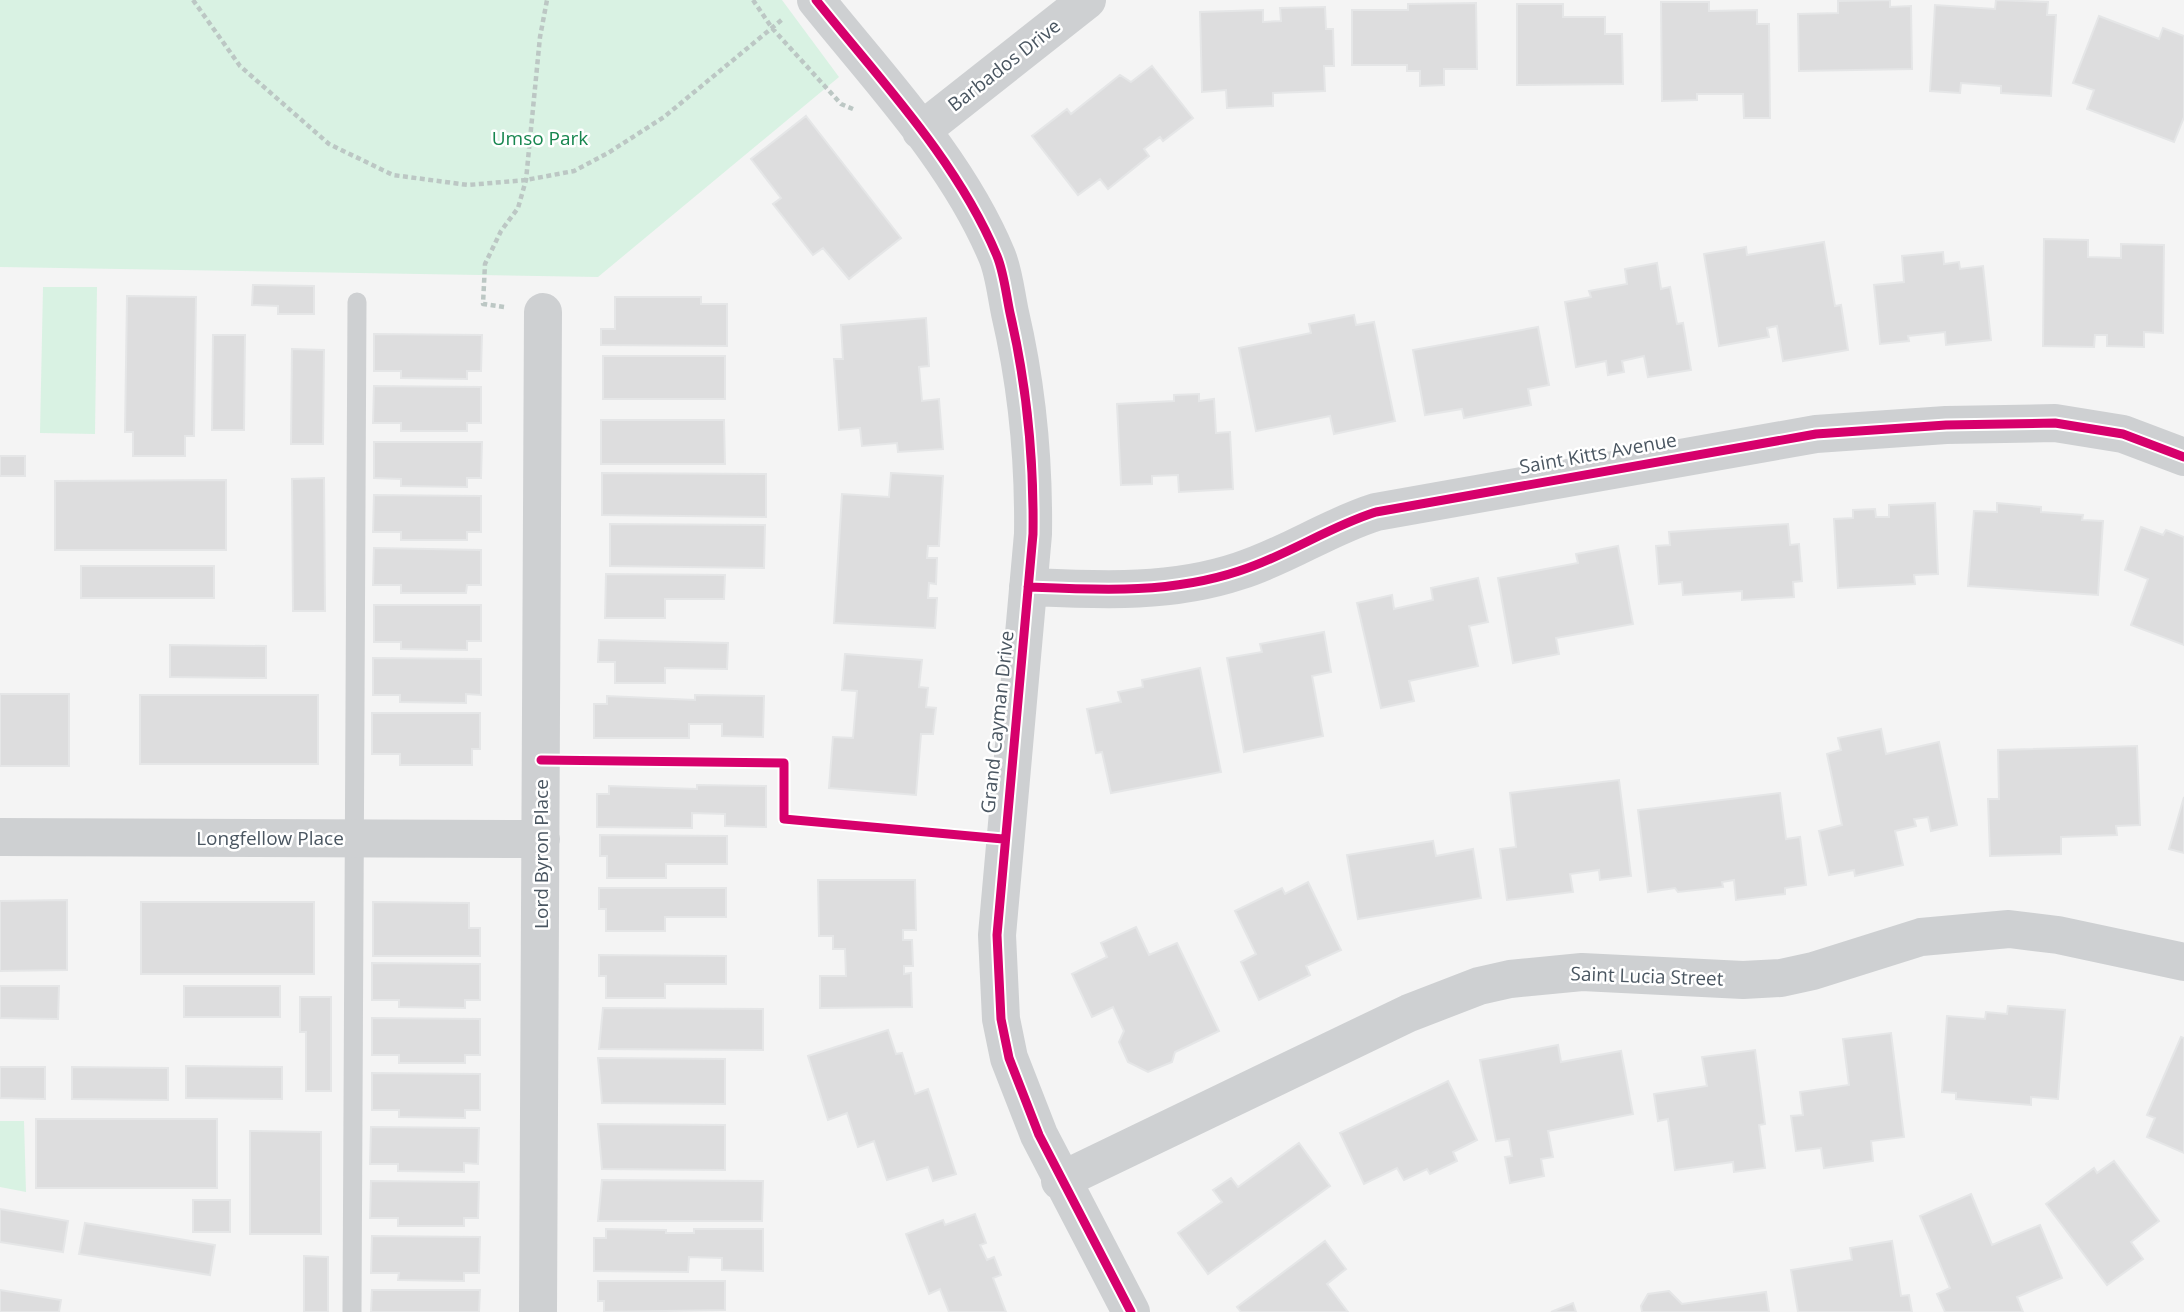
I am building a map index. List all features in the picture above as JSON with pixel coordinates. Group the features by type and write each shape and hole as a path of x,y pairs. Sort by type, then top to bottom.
{"street":[{"name":"Barbados Drive","path":"921,131 1087,0"},
{"name":"Grand Cayman Drive","path":"802,7 921,131 967,195 998,257 1018,346 1029,414 1033,491 1028,587 1002,852 997,935 998,976 1009,1059 1060,1181 1128,1311"},
{"name":"Lord Byron Place","path":"538,1312 542,312"},
{"name":"Saint Kitts Avenue","path":"1028,587 1106,590 1195,583 1240,571 1346,521 1385,510 1816,434 1947,425 2055,423 2123,434 2184,457"},
{"name":"Longfellow Place","path":"0,837 541,839"},
{"name":"Saint Lucia Street","path":"1060,1181 1409,1013 1479,986 1510,979 1582,972 1742,980 1781,978 1813,971 1921,937 2010,929 2058,935 2184,962"}],"lane":[{"path":"352,1312 357,302"}],"path":[{"path":"193,0 240,66 329,144 393,175 468,185 526,180 574,171 608,153 664,117 802,7"},
{"path":"542,312 483,304 485,264 501,231 518,208 526,180 540,37 547,0"}],"green space":[{"name":"Umso Park","path":"0,0 782,0 839,77 598,277 0,267"},
{"path":"43,287 97,287 95,434 40,433"},
{"path":"0,1121 24,1121 26,1192 0,1187"}],"building":[{"path":"1890,0 1890,7 1911,6 1912,69 1799,71 1798,14 1838,13 1838,1"},
{"path":"1996,0 2048,2 2047,15 2056,15 2051,96 2001,93 2001,86 1961,83 1960,93 1930,91 1935,5 1995,9"},
{"path":"1661,2 1709,2 1709,11 1757,10 1757,24 1769,24 1770,118 1744,118 1743,94 1697,94 1697,100 1662,101"},
{"path":"1476,3 1477,69 1444,69 1444,85 1420,86 1420,71 1407,71 1407,65 1352,65 1352,10 1408,10 1408,4"},
{"path":"1517,4 1563,4 1563,17 1605,17 1605,34 1622,34 1623,84 1517,85"},
{"path":"1325,7 1326,29 1333,29 1334,66 1324,66 1325,91 1273,93 1273,106 1227,108 1226,90 1202,92 1200,12 1263,10 1263,22 1281,21 1280,8"},
{"path":"2099,16 2159,39 2163,28 2184,36 2184,117 2174,142 2087,109 2094,90 2073,83"},
{"path":"1152,66 1193,118 1163,141 1160,137 1144,149 1149,156 1108,189 1100,179 1078,195 1032,136 1067,109 1071,114 1120,75 1131,82"},
{"path":"806,116 901,238 849,279 823,248 813,255 773,204 781,198 751,159"},
{"path":"2044,239 2088,240 2088,257 2121,258 2121,244 2164,245 2163,333 2144,332 2144,347 2107,346 2107,335 2095,335 2094,347 2043,346"},
{"path":"1824,242 1835,306 1841,305 1848,350 1783,361 1777,326 1767,328 1769,337 1719,346 1704,254 1746,247 1747,255"},
{"path":"1943,252 1944,264 1959,262 1960,269 1983,266 1991,340 1946,345 1945,332 1908,336 1909,341 1880,344 1874,285 1904,282 1902,256"},
{"path":"1657,263 1661,289 1670,287 1677,324 1683,323 1691,370 1648,377 1644,356 1622,361 1624,372 1608,375 1606,361 1576,367 1565,302 1591,297 1589,291 1627,284 1625,269"},
{"path":"253,285 314,286 314,314 278,314 278,306 252,305"},
{"path":"127,296 196,297 194,436 185,436 185,456 133,456 133,432 125,432"},
{"path":"615,297 701,297 701,304 727,304 727,346 601,345 601,329 615,329"},
{"path":"1354,315 1356,325 1374,322 1395,421 1334,434 1330,416 1256,431 1239,348 1311,333 1309,324"},
{"path":"926,318 929,366 919,367 922,401 939,399 943,449 898,452 897,443 862,446 860,428 839,430 834,359 843,359 841,325"},
{"path":"1538,327 1549,385 1528,389 1531,405 1464,418 1462,409 1425,415 1413,350"},
{"path":"374,334 482,335 481,371 467,371 467,379 401,378 401,371 374,371"},
{"path":"213,335 245,335 244,430 212,430"},
{"path":"292,349 324,350 323,444 291,444"},
{"path":"603,356 725,356 725,399 603,399"},
{"path":"374,386 481,387 481,423 467,423 467,431 401,431 401,423 373,423"},
{"path":"1199,394 1199,401 1214,399 1216,433 1230,432 1233,489 1179,492 1178,475 1152,476 1152,484 1121,485 1117,404 1174,401 1174,395"},
{"path":"601,420 724,420 725,464 601,464"},
{"path":"374,442 482,442 481,478 467,478 467,487 401,486 401,479 374,478"},
{"path":"0,456 25,456 25,476 0,476"},
{"path":"602,473 766,474 766,517 602,515"},
{"path":"891,473 943,476 939,546 928,546 927,558 937,558 936,584 929,583 928,598 937,598 935,628 834,623 842,494 889,497"},
{"path":"324,478 325,611 293,611 292,479"},
{"path":"226,480 226,550 55,550 55,481"},
{"path":"374,495 481,496 481,532 467,532 467,540 401,540 401,532 373,532"},
{"path":"1935,503 1938,574 1914,575 1915,584 1838,588 1834,519 1853,518 1853,510 1875,509 1876,517 1889,517 1889,505"},
{"path":"1997,503 2041,507 2041,512 2083,515 2082,520 2103,521 2098,595 1968,586 1974,511 1997,512"},
{"path":"610,524 765,525 764,568 610,566"},
{"path":"1788,524 1790,545 1799,544 1802,581 1793,582 1794,597 1742,600 1742,591 1683,595 1682,582 1659,584 1656,546 1670,545 1669,532"},
{"path":"2141,527 2163,535 2166,530 2184,537 2184,645 2131,625 2148,579 2125,570"},
{"path":"1618,546 1633,624 1556,638 1559,654 1513,663 1498,578 1578,563 1576,554"},
{"path":"374,548 481,550 481,585 467,585 466,593 401,593 401,585 373,585"},
{"path":"81,566 214,566 214,598 81,598"},
{"path":"606,574 725,575 724,599 665,599 665,618 605,618"},
{"path":"1478,578 1488,622 1469,626 1478,666 1409,681 1414,701 1381,708 1357,603 1392,595 1394,609 1433,600 1431,588"},
{"path":"374,605 481,605 481,641 467,641 467,650 401,649 401,642 374,642"},
{"path":"1324,632 1331,672 1312,676 1323,736 1244,752 1227,658 1262,652 1260,644"},
{"path":"599,640 728,643 727,669 665,668 665,683 615,683 615,662 598,662"},
{"path":"170,645 266,646 266,678 170,677"},
{"path":"845,654 922,660 919,687 928,688 926,707 936,708 933,734 921,734 916,795 829,788 833,737 853,738 857,691 842,690"},
{"path":"373,658 481,659 481,695 466,694 466,703 400,702 400,695 373,695"},
{"path":"1200,668 1221,772 1111,793 1102,752 1096,753 1087,709 1121,702 1118,692 1143,687 1142,680"},
{"path":"0,694 69,694 69,766 0,766"},
{"path":"140,695 318,695 318,764 140,764"},
{"path":"695,695 764,696 763,737 722,736 722,724 689,724 689,738 594,738 594,704 607,704 607,696 695,700"},
{"path":"372,713 480,713 480,749 472,749 472,765 400,765 400,754 372,754"},
{"path":"1881,729 1886,754 1939,742 1957,825 1931,831 1928,817 1914,819 1916,826 1895,831 1903,865 1855,876 1854,870 1829,875 1819,831 1842,825 1827,754 1841,750 1838,738"},
{"path":"2137,746 2140,825 2116,826 2117,835 2061,837 2061,854 1990,856 1988,799 1999,799 1998,750"},
{"path":"1619,780 1631,876 1600,880 1599,870 1570,874 1573,892 1507,900 1500,849 1516,847 1510,793"},
{"path":"697,785 766,786 766,827 725,826 725,814 692,813 692,828 597,827 597,794 609,794 609,786 697,789"},
{"path":"1780,793 1786,839 1800,837 1806,885 1785,888 1785,894 1736,900 1734,880 1722,882 1723,887 1678,892 1675,888 1648,892 1638,810"},
{"path":"2184,797 2184,853 2169,849"},
{"path":"600,835 727,836 727,864 666,864 666,878 607,878 607,856 600,856"},
{"path":"1433,841 1436,856 1473,849 1481,898 1358,919 1347,855"},
{"path":"818,880 915,880 916,930 903,930 903,940 912,940 913,966 904,966 904,974 911,973 912,1007 820,1008 820,976 846,976 845,949 833,949 833,936 819,936"},
{"path":"1308,882 1341,950 1306,966 1310,975 1259,1000 1241,962 1256,954 1235,911 1282,888 1285,894"},
{"path":"599,888 726,888 726,917 665,917 665,931 606,931 606,909 599,909"},
{"path":"67,900 67,970 0,971 0,901"},
{"path":"141,902 314,902 314,974 141,974"},
{"path":"373,902 469,903 469,928 480,928 480,956 373,956"},
{"path":"1136,927 1149,955 1177,943 1219,1031 1175,1052 1172,1062 1148,1072 1128,1062 1119,1042 1124,1031 1113,1007 1092,1017 1072,974 1107,957 1101,943"},
{"path":"599,955 726,956 726,984 665,984 665,998 606,998 606,976 599,976"},
{"path":"372,963 480,964 480,1000 465,1000 465,1008 399,1007 399,1000 372,1000"},
{"path":"0,986 59,986 58,1019 0,1018"},
{"path":"184,986 280,986 280,1017 184,1017"},
{"path":"300,997 331,997 331,1091 306,1091 306,1032 300,1032"},
{"path":"2008,1006 2065,1010 2058,1099 2031,1097 2031,1105 1956,1099 1956,1093 1942,1092 1947,1016 1985,1019 1986,1012 2007,1014"},
{"path":"603,1008 763,1009 763,1050 599,1049"},
{"path":"372,1018 480,1019 480,1055 465,1055 465,1063 399,1063 399,1055 372,1055"},
{"path":"888,1030 896,1054 902,1053 915,1094 928,1089 956,1174 933,1181 928,1167 887,1180 874,1141 858,1147 847,1113 828,1120 808,1056"},
{"path":"1891,1033 1904,1137 1871,1141 1873,1161 1824,1168 1821,1148 1796,1151 1791,1116 1803,1115 1800,1092 1849,1085 1843,1039"},
{"path":"2181,1037 2184,1038 2184,1153 2147,1137 2155,1118 2147,1115"},
{"path":"1558,1045 1561,1062 1621,1051 1633,1114 1548,1131 1553,1157 1541,1159 1544,1176 1510,1183 1505,1157 1512,1156 1509,1139 1496,1141 1480,1060"},
{"path":"1755,1050 1765,1124 1759,1125 1765,1168 1734,1172 1733,1162 1675,1170 1668,1119 1658,1121 1654,1094 1707,1086 1702,1057"},
{"path":"598,1058 725,1059 725,1104 602,1103"},
{"path":"186,1066 282,1067 282,1099 186,1098"},
{"path":"0,1067 45,1067 45,1099 0,1098"},
{"path":"72,1067 168,1068 168,1100 72,1099"},
{"path":"372,1073 480,1074 480,1110 465,1110 465,1118 399,1117 399,1110 372,1110"},
{"path":"1448,1081 1477,1140 1453,1152 1457,1161 1430,1174 1427,1169 1404,1180 1397,1168 1364,1184 1340,1133"},
{"path":"36,1119 217,1119 217,1188 36,1188"},
{"path":"598,1124 725,1125 725,1170 602,1169"},
{"path":"371,1127 479,1128 478,1164 464,1163 464,1172 398,1171 398,1164 370,1164"},
{"path":"250,1131 321,1132 321,1234 250,1234"},
{"path":"1299,1143 1330,1186 1208,1274 1178,1233 1222,1202 1213,1190 1231,1178 1238,1187"},
{"path":"2114,1161 2159,1221 2131,1242 2143,1259 2107,1285 2046,1204 2094,1168 2097,1173"},
{"path":"602,1180 763,1181 762,1221 598,1221"},
{"path":"371,1181 479,1182 478,1218 464,1218 464,1226 398,1226 398,1218 370,1218"},
{"path":"1971,1194 1992,1245 2040,1225 2062,1278 2017,1297 2023,1312 1945,1312 1937,1294 1950,1288 1920,1216"},
{"path":"193,1200 230,1200 230,1232 193,1232"},
{"path":"0,1209 68,1221 63,1252 0,1242"},
{"path":"975,1214 986,1243 980,1245 987,1260 994,1257 1001,1275 993,1278 1006,1312 949,1312 940,1289 929,1294 906,1234 943,1220 945,1225"},
{"path":"85,1223 215,1245 210,1275 79,1254"},
{"path":"606,1229 694,1233 694,1229 763,1229 763,1271 722,1270 722,1258 689,1257 688,1272 594,1271 594,1238 606,1238"},
{"path":"372,1236 480,1237 479,1273 464,1273 464,1281 398,1280 399,1273 371,1273"},
{"path":"1325,1241 1346,1269 1327,1284 1348,1312 1241,1312 1237,1307"},
{"path":"1892,1241 1901,1296 1909,1295 1912,1312 1798,1312 1791,1270 1852,1260 1850,1248"},
{"path":"304,1256 328,1257 328,1312 304,1312"},
{"path":"598,1281 725,1281 725,1310 604,1312 604,1301 598,1301"},
{"path":"0,1290 61,1300 59,1312 0,1312"},
{"path":"372,1290 480,1290 479,1312 371,1312"},
{"path":"1669,1291 1682,1304 1766,1292 1769,1312 1642,1312 1641,1306 1648,1294"},
{"path":"1573,1303 1576,1312 1551,1312"}],"cycle path":[{"path":"816,0 939,154 980,221 997,256 1003,276 1021,368 1028,423 1033,534 997,935 1001,1019 1009,1058 1039,1135 1131,1312"},
{"path":"1028,587 1134,589 1187,584 1257,565 1341,525 1376,512 1816,434 1946,425 2055,423 2123,434 2184,457"},
{"path":"541,760 784,763 784,819 1003,839"}]}
